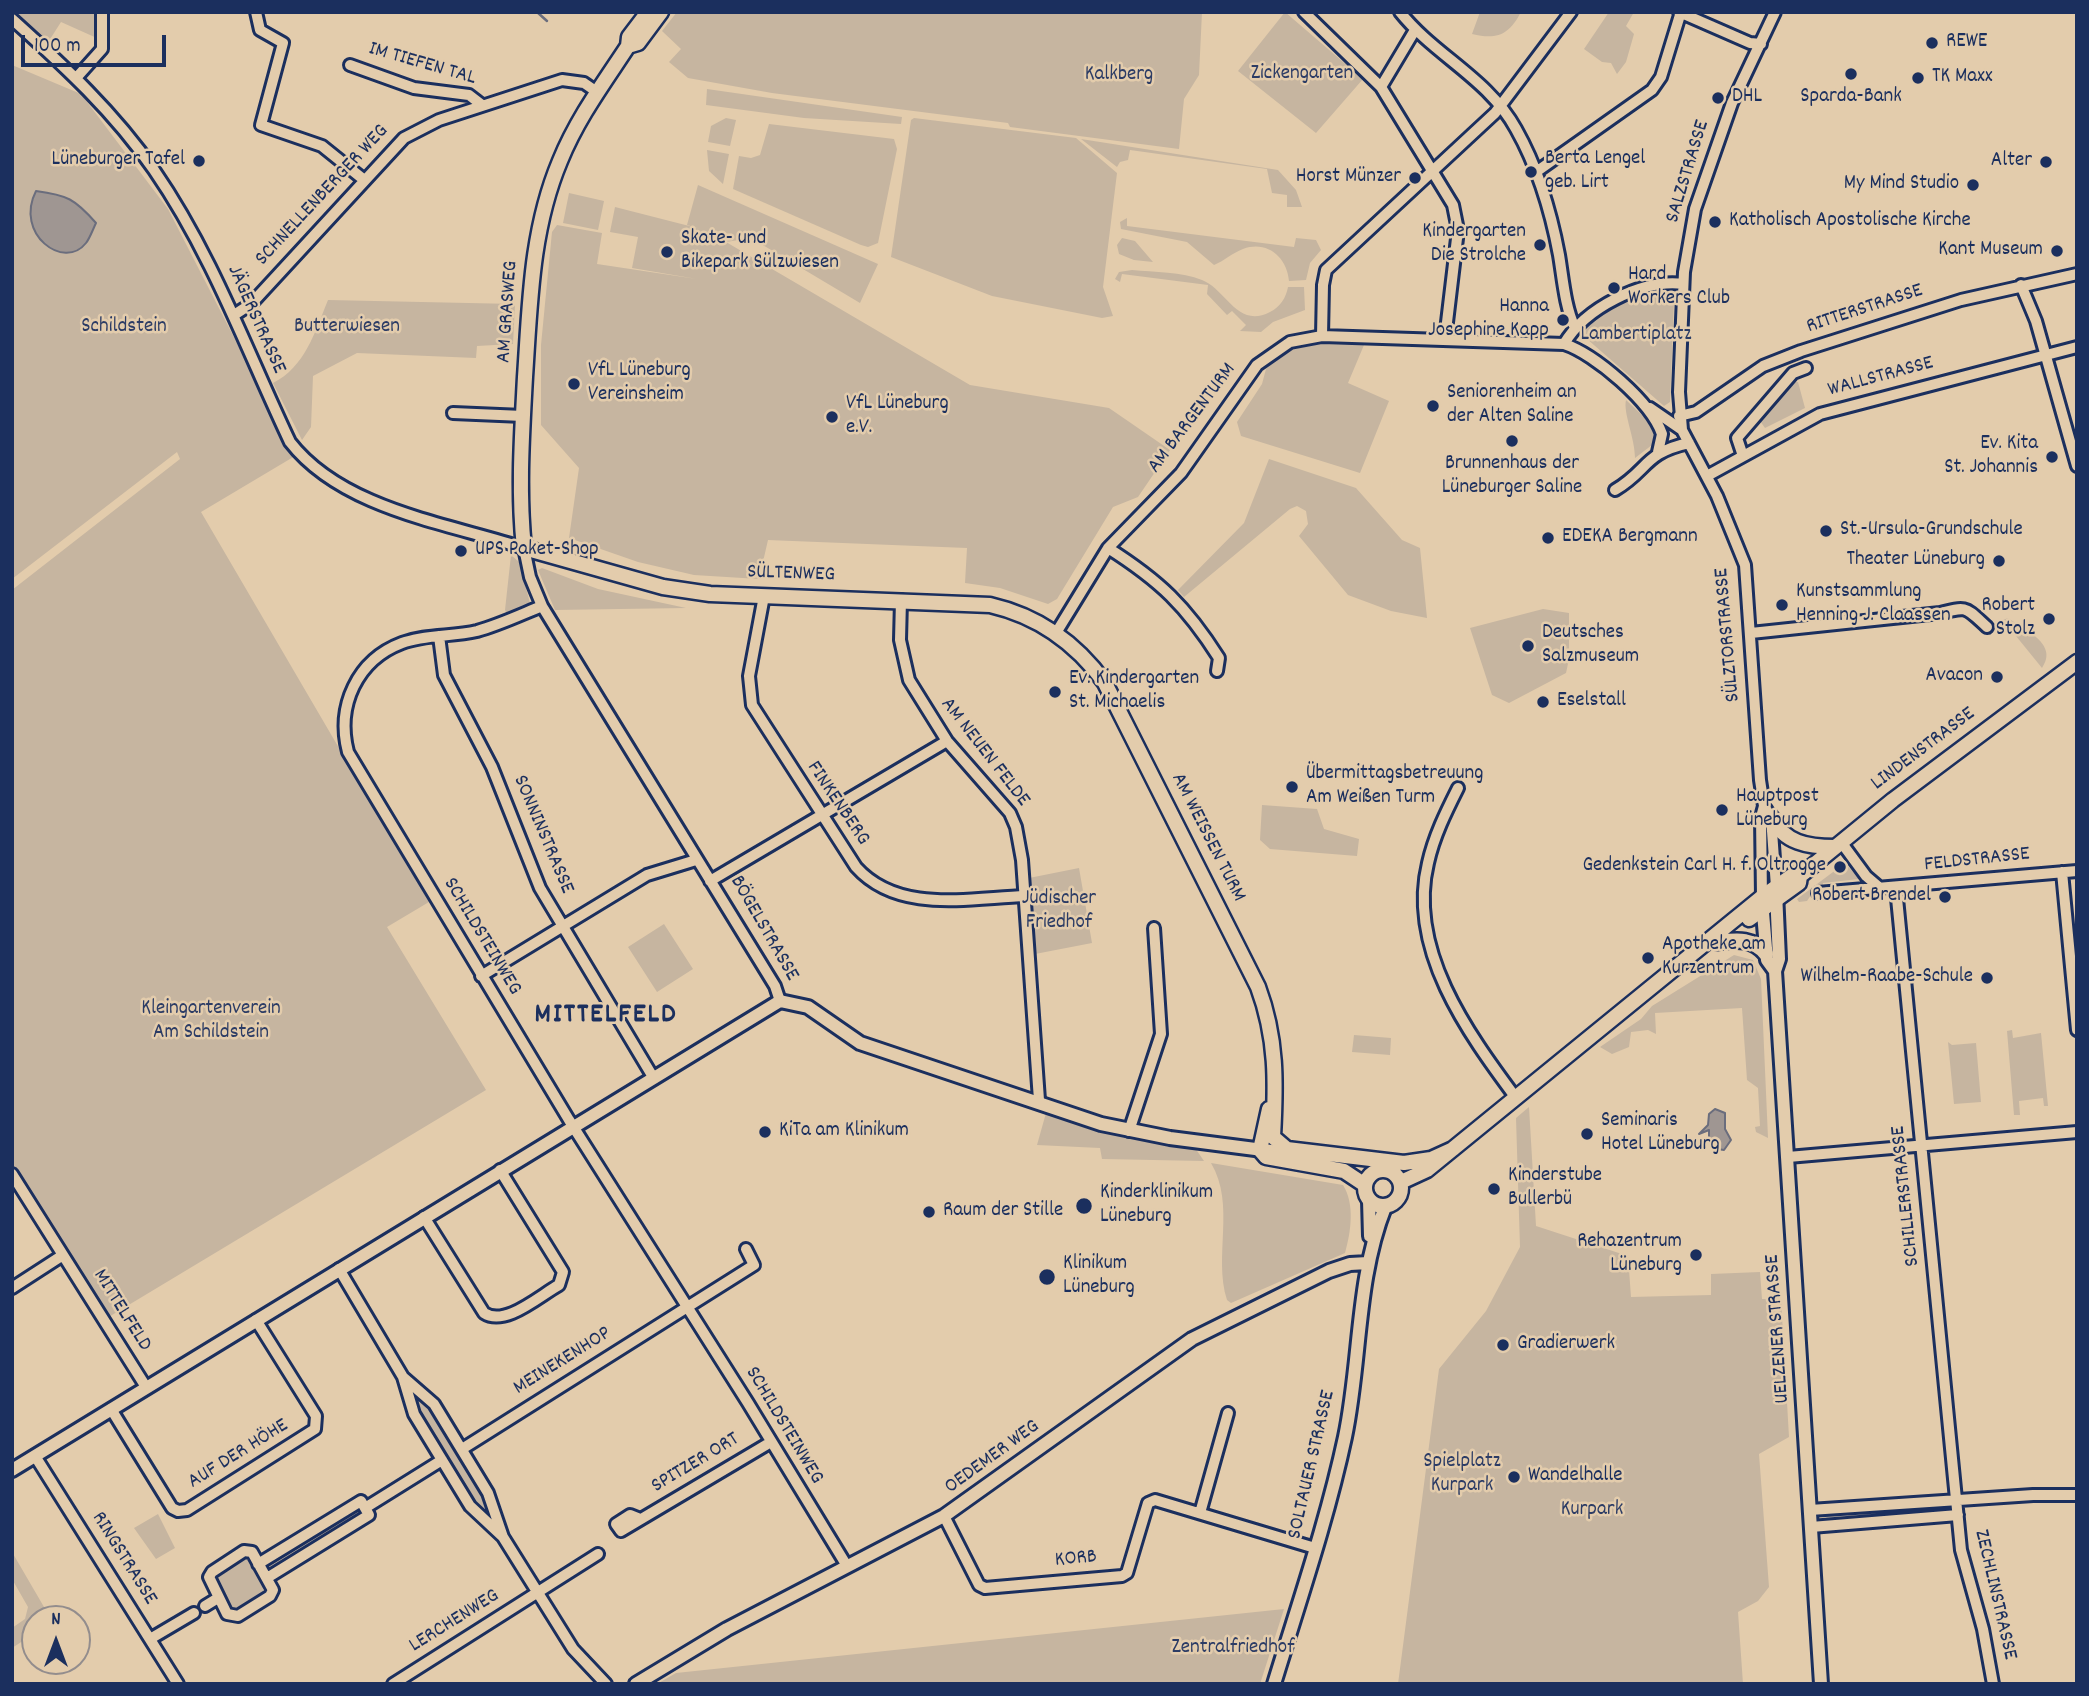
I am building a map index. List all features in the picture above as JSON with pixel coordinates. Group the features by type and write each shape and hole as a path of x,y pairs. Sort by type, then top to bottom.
{"main road":[{"path":"597,92 628,46 629,37 648,12"},
{"path":"628,46 638,43 662,12"},
{"name":"AM GRASWEG","path":"524,548 523,416 533,266 538,232 559,163 597,92"},
{"name":"SÜLTENWEG","path":"524,548 663,587 710,594 990,605 1021,614 1056,633"},
{"name":"AM WEISSEN TURM","path":"1056,633 1079,650 1105,683 1258,987 1272,1032 1276,1084 1268,1146"},
{"name":"LINDENSTRASSE","path":"1769,898 1793,875 1800,876 2077,662"},
{"path":"1768,811 1776,826 1791,840 1838,844"},
{"name":"SOLTAUER STRASSE","path":"1695,953 1705,951 1769,898"},
{"name":"SOLTAUER STRASSE","path":"1385,1206 1399,1198 1401,1182 1427,1170 1695,953 1769,898"},
{"path":"1717,942 1745,940 1757,944 1766,954"},
{"name":"BÖGELSTRASSE","path":"1368,1179 1344,1171 1272,1160 1268,1146 1329,1156 1404,1163 1431,1159 1452,1149"},
{"name":"BÖGELSTRASSE","path":"1329,1156 1368,1179"},
{"path":"1368,1179 1388,1170 1401,1182"},
{"name":"SOLTAUER STRASSE","path":"1368,1179 1369,1200"},
{"path":"1369,1200 1385,1206"}],"street":[{"path":"77,77 102,49 102,12"},
{"path":"256,12 260,30 283,43 261,125 322,146 363,179"},
{"path":"1304,12 1381,87 1401,115 1457,217 1445,339"},
{"path":"1400,12 1415,30 1484,86 1514,126 1536,172 1551,216 1575,328"},
{"path":"1322,336 1326,270 1500,106 1571,12"},
{"name":"SALZSTRASSE","path":"1682,430 1679,416 1682,298 1695,209 1732,103 1775,12"},
{"path":"1536,172 1652,90 1661,77 1680,13 1750,43 1761,44"},
{"name":"JÄGERSTRASSE","path":"12,19 77,77 155,171 187,223 234,315 290,442 309,464 331,481 364,497 524,548"},
{"path":"1381,87 1415,30"},
{"name":"IM TIEFEN TAL","path":"350,65 414,88 469,95 482,105"},
{"name":"SCHNELLENBERGER WEG","path":"234,315 251,304 363,179 404,138 429,124 562,80 584,83 597,92"},
{"name":"RITTERSTRASSE","path":"1679,416 1696,412 1737,382 1787,356 1941,306 2021,285 2077,274"},
{"path":"1682,430 1640,401 1592,357 1564,344 1575,328 1602,307 1664,283 1683,284"},
{"path":"2021,285 2036,321 2077,466"},
{"name":"AM BARGENTURM","path":"1056,633 1108,548 1181,473 1257,365 1290,342 1322,336 1564,344"},
{"name":"WALLSTRASSE","path":"1707,476 1820,415 2077,347"},
{"path":"1743,456 1737,438 1793,373 1806,368"},
{"path":"1640,401 1662,434 1658,452"},
{"path":"453,412 523,416"},
{"name":"SÜLZTORSTRASSE","path":"1682,430 1707,476 1745,565 1768,811 1769,898"},
{"path":"1615,490 1628,482 1658,452 1689,443"},
{"name":"BÖGELSTRASSE","path":"524,548 530,577 542,606 775,986 780,1001 808,1007 860,1042 1129,1131 1268,1146"},
{"path":"1108,548 1164,587 1182,604 1219,658 1217,671"},
{"name":"FINKENBERG","path":"764,596 749,676 752,705 856,867 870,882 885,890 925,899 1025,896"},
{"name":"AM NEUEN FELDE","path":"901,600 903,661 919,700 947,741 1010,813 1020,842 1039,1100"},
{"path":"439,636 497,626 542,606"},
{"path":"1751,633 1940,613 1961,606 1967,608 1987,627"},
{"name":"SCHILDSTEINWEG","path":"439,636 403,643 382,653 365,668 348,700 344,725 352,761 572,1126 847,1566"},
{"name":"SONNINSTRASSE","path":"439,636 444,675 492,767 533,873 653,1077"},
{"path":"710,881 947,741"},
{"path":"1458,788 1437,832 1427,865 1423,905 1426,936 1452,1000 1516,1098"},
{"name":"SÜLZTORSTRASSE","path":"1768,811 1761,817 1769,898"},
{"path":"1838,844 1880,888"},
{"path":"481,976 647,875 696,860"},
{"name":"FELDSTRASSE","path":"1818,893 2077,871"},
{"path":"2062,872 2077,1030"},
{"name":"SCHILLERSTRASSE","path":"1896,888 1958,1515"},
{"name":"UELZENER STRASSE","path":"1769,898 1766,954 1775,971 1792,1156 1821,1684"},
{"name":"UELZENER STRASSE","path":"1769,898 1779,959 1775,971"},
{"path":"1129,1131 1161,1034 1154,928"},
{"path":"12,1470 780,1001"},
{"path":"1792,1156 2077,1132"},
{"path":"424,1217 484,1313 492,1318 503,1317 559,1285 563,1272 500,1170"},
{"name":"MITTELFELD","path":"12,1174 146,1387"},
{"name":"SOLTAUER STRASSE","path":"1274,1684 1345,1436 1369,1257 1369,1200"},
{"name":"SOLTAUER STRASSE","path":"1369,1257 1385,1206"},
{"path":"685,1308 754,1265 746,1249"},
{"path":"12,1288 63,1255"},
{"name":"OEDEMER WEG","path":"636,1684 727,1629 944,1516 1209,1330 1329,1271 1369,1257"},
{"path":"339,1269 403,1377 414,1415 470,1506 503,1537"},
{"name":"MEINEKENHOP","path":"462,1449 685,1308"},
{"name":"AUF DER HÖHE","path":"111,1409 172,1507 178,1511 197,1504 315,1429 316,1416 256,1320"},
{"path":"403,1377 434,1404 488,1493 503,1537 573,1650 606,1684"},
{"path":"1200,1513 1228,1413"},
{"name":"SPITZER ORT","path":"640,1520 771,1442"},
{"name":"RINGSTRASSE","path":"35,1456 178,1684"},
{"path":"365,1507 442,1460"},
{"path":"1810,1510 1956,1499 2077,1495"},
{"name":"KORB","path":"944,1516 979,1585 985,1588 1122,1576 1127,1573 1148,1503 1154,1500 1315,1548"},
{"path":"258,1564 361,1501 365,1507 369,1515 267,1578"},
{"path":"1811,1527 1958,1515"},
{"name":"ZECHLINSTRASSE","path":"1958,1515 1961,1550 1983,1629 1993,1684"},
{"path":"244,1551 251,1552 267,1578 273,1590 270,1595 238,1616 227,1614 209,1583 212,1572 244,1551"},
{"path":"538,1592 598,1554"},
{"name":"LERCHENWEG","path":"393,1684 538,1592"},
{"path":"205,1606 218,1598"},
{"path":"150,1639 194,1613"}],"green space":[{"path":"16,12 100,12 99,39 61,22 47,44"},
{"name":"Kalkberg","path":"677,12 1202,12 1199,75 1184,99 1179,149 1010,127 1008,123 772,93 688,78 669,62 681,49 662,31"},
{"name":"Zickengarten","path":"1285,12 1363,79 1316,133 1238,71"},
{"path":"1480,12 1521,12 1507,31 1489,36 1472,34"},
{"path":"1609,12 1634,12 1626,26 1634,34 1626,62 1617,74 1611,63 1602,62 1584,49"},
{"name":"Kleingartenverein Am Schildstein","path":"12,65 81,94 168,209 295,456 201,512 429,902 387,927 486,1090 107,1318 12,1163 12,590 180,459 177,452 12,579"},
{"path":"707,89 902,117 901,124 804,118 706,105"},
{"path":"726,118 736,120 730,146 708,142 711,126"},
{"path":"914,118 1076,138 1117,173 1103,287 1113,316 1102,318 992,296 891,257 911,120"},
{"path":"769,124 894,139 897,149 878,243 868,247 861,245 733,189 739,156 751,158 760,155"},
{"path":"1081,139 1278,170 1296,190 1302,207 1287,207 1287,195 1272,193 1267,169 1130,150 1128,160 1120,162 1117,167"},
{"path":"707,150 729,154 723,184 709,171"},
{"name":"VfL Lüneburg e.V.","path":"698,185 878,264 860,303 751,238 726,242 970,385 1109,408 1170,450 1138,497 1113,507 1057,599 1048,604 1000,588 965,583 967,548 768,540 759,579 694,575 638,562 569,538 579,468 541,425 541,345 552,232 557,225 602,233 597,264 697,279 632,268 638,237 610,232 615,207 701,229 687,225"},
{"path":"569,193 604,201 598,230 563,223"},
{"path":"1127,218 1127,226 1294,247 1296,238 1316,240 1321,250 1310,263 1306,280 1289,281 1280,258 1268,249 1243,249 1214,265 1187,242 1121,229 1120,222"},
{"path":"1122,238 1135,241 1153,262 1134,260 1119,254 1117,245"},
{"path":"1132,270 1194,277 1202,280 1218,291 1240,312 1259,316 1274,310 1282,302 1288,287 1304,287 1305,310 1273,322 1261,332 1240,331 1246,325 1232,311 1227,315 1207,294 1208,285 1122,274 1120,282 1115,279 1119,272"},
{"name":"Lambertiplatz","path":"1653,291 1665,291 1674,302 1670,402 1664,406 1579,332 1602,309"},
{"name":"Butterwiesen","path":"328,300 515,304 513,344 477,346 476,358 357,353 313,376 311,427 302,440 273,383 293,368 308,348"},
{"path":"1320,344 1364,345 1348,383 1389,401 1360,473 1241,436 1237,422 1262,384 1266,369 1277,357 1293,349"},
{"path":"1793,382 1798,382 1805,408 1765,428 1760,421"},
{"path":"1626,400 1644,417 1655,434 1652,445 1635,458 1626,412"},
{"path":"1269,459 1356,488 1402,540 1420,548 1427,618 1391,611 1348,595 1299,536 1308,524 1306,511 1297,506 1184,597 1178,590 1244,523"},
{"path":"511,555 519,562 530,603 508,616 505,610"},
{"path":"542,568 598,589 686,608 555,610 538,570"},
{"path":"1543,609 1569,613 1569,659 1566,673 1509,703 1492,695 1470,628"},
{"path":"2008,618 2038,638 2043,645 2046,659 2042,668 2003,620"},
{"path":"1262,805 1317,809 1324,829 1359,839 1357,856 1270,849 1260,840"},
{"path":"1845,863 1859,879 1823,883 1822,890 1813,892 1807,901 1799,902 1797,899"},
{"name":"Jüdischer Friedhof","path":"1079,868 1092,943 1035,954 1029,878"},
{"path":"664,924 693,969 657,992 628,947"},
{"path":"1734,955 1753,960 1761,979 1768,1138 1756,1132 1755,1127 1760,1126 1758,1088 1747,1080 1742,1008 1655,1013 1656,1034 1648,1030 1631,1032 1629,1047 1612,1054 1600,1047 1641,1019 1652,1006"},
{"path":"2012,1030 2013,1038 2041,1033 2048,1106 2044,1106 2043,1098 2019,1101 2020,1115 2014,1115 2007,1031"},
{"path":"1354,1035 1391,1038 1390,1055 1352,1052"},
{"path":"1948,1042 1952,1045 1976,1043 1981,1102 1954,1104"},
{"name":"Kurpark","path":"1529,1107 1536,1226 1628,1256 1631,1297 1711,1295 1711,1274 1760,1272 1762,1299 1781,1299 1789,1437 1759,1454 1769,1587 1758,1601 1738,1612 1743,1684 1398,1684 1439,1369 1486,1311 1520,1247 1516,1118"},
{"path":"1046,1113 1100,1130 1193,1145 1204,1161 1102,1159 1100,1148 1037,1145"},
{"path":"1211,1163 1343,1185 1350,1209 1345,1253 1231,1303 1227,1300 1223,1283 1222,1196"},
{"path":"409,1385 450,1433 482,1489 498,1528 469,1497 444,1462 415,1405"},
{"path":"356,1506 362,1516 268,1574 262,1564"},
{"path":"1938,1506 1939,1512 1827,1521 1826,1518 1831,1512"},
{"path":"158,1514 175,1548 156,1559 134,1528"},
{"path":"12,1552 43,1605 27,1605 12,1579"},
{"path":"245,1556 254,1564 260,1576 263,1584 262,1597 252,1606 235,1611 229,1609 213,1577"},
{"name":"Zentralfriedhof","path":"1284,1609 1260,1684 657,1684 676,1673"},
{"path":"21,1622 21,1642 12,1648 12,1628"}],"shaded area":[{"path":"36,191 56,194 76,203 96,223 86,243 77,251 66,253 55,250 44,244 36,234 31,221 31,207"},
{"path":"1715,1109 1725,1113 1725,1129 1731,1140 1724,1150 1717,1149 1709,1141 1709,1130 1699,1134 1708,1125 1709,1114"}],"waterway":[{"path":"537,12 547,21"}],"place":[{"name":"REWE","path":"1932,43"},
{"name":"Sparda-Bank","path":"1851,74"},
{"name":"TK Maxx","path":"1918,78"},
{"name":"DHL","path":"1718,98"},
{"name":"Lüneburger Tafel","path":"199,161"},
{"name":"Alter","path":"2046,162"},
{"name":"Berta Lengel geb. Lirt","path":"1531,172"},
{"name":"Horst Münzer","path":"1415,178"},
{"name":"My Mind Studio","path":"1973,185"},
{"name":"Katholisch Apostolische Kirche","path":"1715,222"},
{"name":"Kindergarten Die Strolche","path":"1540,245"},
{"name":"Kant Museum","path":"2057,251"},
{"name":"Skate- und Bikepark Sülzwiesen","path":"667,252"},
{"name":"Hard Workers Club","path":"1614,288"},
{"name":"Hanna Josephine Kapp","path":"1563,320"},
{"name":"VfL Lüneburg Vereinsheim","path":"574,384"},
{"name":"Seniorenheim an der Alten Saline","path":"1433,406"},
{"name":"VfL Lüneburg e.V.","path":"832,417"},
{"name":"Brunnenhaus der Lüneburger Saline","path":"1512,441"},
{"name":"Ev. Kita St. Johannis","path":"2052,457"},
{"name":"St.-Ursula-Grundschule","path":"1826,531"},
{"name":"EDEKA Bergmann","path":"1548,538"},
{"name":"UPS Paket-Shop","path":"461,551"},
{"name":"Theater Lüneburg","path":"1999,561"},
{"name":"Kunstsammlung Henning J. Claassen","path":"1782,605"},
{"name":"Robert Stolz","path":"2049,619"},
{"name":"Deutsches Salzmuseum","path":"1528,646"},
{"name":"Avacon","path":"1997,677"},
{"name":"Ev. Kindergarten St. Michaelis","path":"1055,692"},
{"name":"Eselstall","path":"1543,702"},
{"name":"Übermittagsbetreuung Am Weißen Turm","path":"1292,787"},
{"name":"Hauptpost Lüneburg","path":"1722,810"},
{"name":"Gedenkstein Carl H. f. Oltrogge","path":"1840,867"},
{"name":"Robert Brendel","path":"1945,897"},
{"name":"Apotheke am Kurzentrum","path":"1648,958"},
{"name":"Wilhelm-Raabe-Schule","path":"1987,978"},
{"name":"KiTa am Klinikum","path":"765,1132"},
{"name":"Seminaris Hotel Lüneburg","path":"1587,1134"},
{"name":"Kinderstube Bullerbü","path":"1494,1189"},
{"name":"Kinderklinikum Lüneburg","path":"1084,1206"},
{"name":"Raum der Stille","path":"929,1212"},
{"name":"Rehazentrum Lüneburg","path":"1696,1255"},
{"name":"Klinikum Lüneburg","path":"1047,1277"},
{"name":"Gradierwerk","path":"1503,1345"},
{"name":"Wandelhalle","path":"1514,1477"}],"district":[{"name":"MITTELFELD","path":"606,1017"}],"park label":[{"name":"Schildstein","path":"124,328"},
{"name":"Spielplatz Kurpark","path":"1462,1475"}]}
